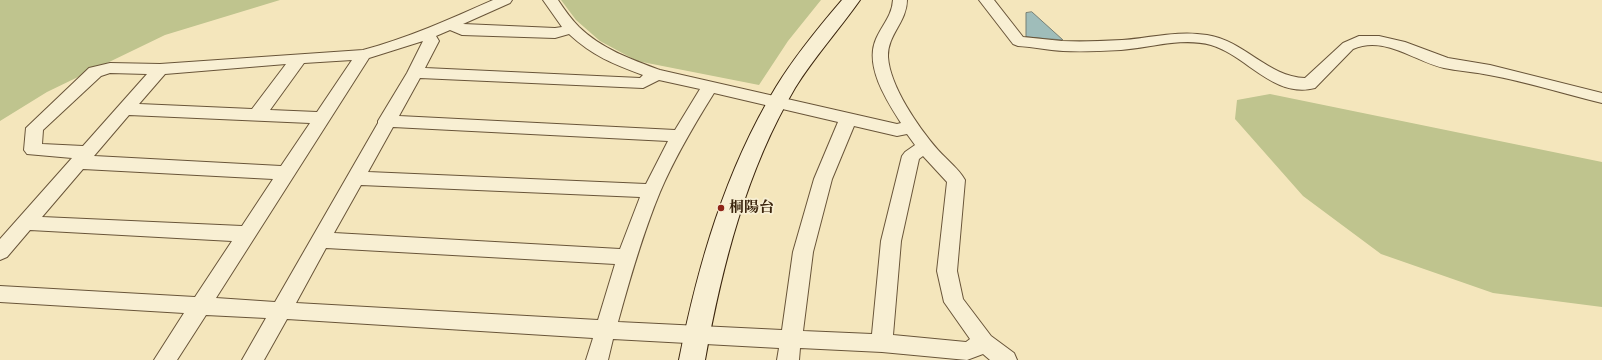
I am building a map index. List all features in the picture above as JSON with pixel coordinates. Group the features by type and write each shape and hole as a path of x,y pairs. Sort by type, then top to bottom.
{"street":[{"path":"286,173 82,157 33,150 35,128 95,72 110,68 160,69 299,58 363,55 396,46 428,34 505,0"},
{"path":"550,0 572,29 591,46 617,60 656,74 778,101 897,130 912,127"},
{"path":"692,360 696,335 728,217 749,162 778,101 801,65 851,0"},
{"path":"900,0 901,10 881,48 883,72 893,97 912,127 925,146 956,180 948,270 954,302 984,342 1006,360"},
{"path":"986,0 1018,41 1073,46 1138,43 1161,38 1198,39 1217,42 1235,50 1279,80 1297,85 1309,84 1348,46 1359,41 1379,41 1400,46 1445,63 1490,70 1602,98"},
{"path":"451,24 462,30 555,32 572,29"},
{"path":"252,360 415,73 431,41 428,34"},
{"path":"166,360 363,55"},
{"path":"257,115 299,58"},
{"path":"0,252 160,69"},
{"path":"415,73 642,83 656,74"},
{"path":"597,360 626,257 651,191 679,136 710,86"},
{"path":"125,109 321,118"},
{"path":"788,360 789,338 803,252 823,179 848,119"},
{"path":"386,122 679,136"},
{"path":"882,343 891,241 911,156 925,146"},
{"path":"356,178 651,191"},
{"path":"26,223 246,234"},
{"path":"321,240 626,257"},
{"path":"0,294 605,330 882,343 969,351 984,342"}],"green space":[{"path":"0,0 280,0 165,35 47,92 0,121"},
{"path":"561,0 821,0 788,41 759,85 637,61 600,41 576,20"},
{"path":"1270,94 1602,162 1602,307 1493,293 1381,254 1303,196 1235,119 1237,100"}],"water":[{"path":"1032,12 1063,40 1026,37 1026,13"}],"place":[{"name":"桐陽台","path":"721,208"}]}
